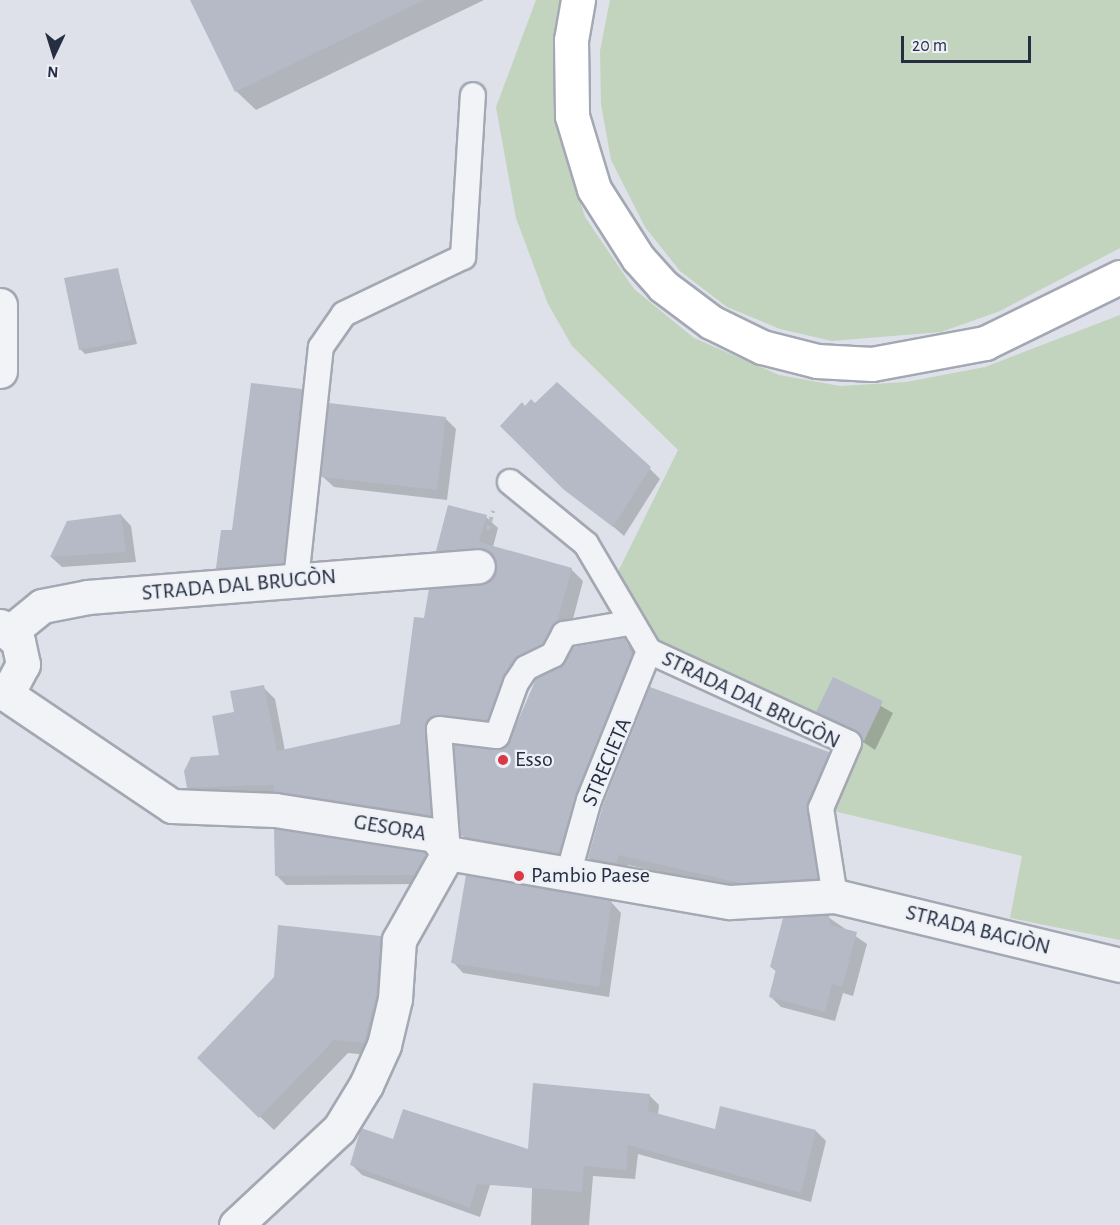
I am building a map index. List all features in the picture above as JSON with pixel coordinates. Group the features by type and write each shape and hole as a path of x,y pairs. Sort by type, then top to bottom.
{"highway":[{"path":"578,0 570,50 572,116 594,189 616,230 651,272 711,322 762,347 817,361 872,364 985,343 1120,277"}],"street":[{"path":"0,305 4,346 0,371"},
{"name":"STRADA DAL BRUGÒN","path":"5,629 42,606 88,597 478,566"},
{"path":"1,692 23,664 5,629"},
{"name":"GESORA","path":"1,692 172,806 275,810 435,835 448,852 730,902 835,896"},
{"path":"236,1225 339,1129 366,1085 384,1044 394,999 399,940 448,852"},
{"name":"STRADA BAGIÒN","path":"835,896 1120,965"}],"lane":[{"path":"297,580 321,347 344,314 463,257 473,95"},
{"name":"STRADA DAL BRUGÒN","path":"510,482 586,544 613,582 629,623 649,651 849,743 821,808 835,896"},
{"path":"448,852 439,729 497,736 516,682 526,668 554,656 564,634 629,623"},
{"name":"STRECIETA","path":"568,875 589,800 649,651"}],"path":[{"path":"478,566 500,486 510,482"}],"green space":[{"path":"536,0 564,0 555,41 557,129 585,217 634,289 694,338 779,375 840,386 906,382 985,367 1120,315 1120,940 1010,918 1022,856 821,808 849,743 649,651 613,582 678,450 572,346 548,304 516,218 496,107"},
{"path":"610,0 1120,0 1120,248 1000,311 941,332 832,341 780,329 727,307 680,271 645,227 611,160 601,104 600,51"}],"building":[{"path":"190,0 424,0 235,92"},
{"path":"118,268 132,340 79,350 64,278"},
{"path":"557,382 651,467 613,527 563,489 500,426 522,402 525,406 531,399 535,403"},
{"path":"251,383 302,389 284,563 216,568 221,530 232,530"},
{"path":"329,403 446,417 437,490 321,477"},
{"path":"448,505 487,515 479,542 572,568 557,622 543,644 514,660 487,720 441,715 427,721 431,815 274,791 274,785 187,788 184,771 191,757 219,755 212,716 234,712 230,691 264,685 277,751 400,724 414,617 424,618 429,589 480,585 495,573 494,556 486,549 436,551"},
{"path":"121,514 126,552 50,557 67,521"},
{"path":"625,638 632,656 576,795 559,853 461,836 454,745 507,746 536,679 560,667 573,647"},
{"path":"833,677 883,701 864,741 855,730 816,712"},
{"path":"650,687 829,752 807,810 818,878 740,883 618,855 617,863 588,858 603,805"},
{"path":"274,829 426,854 414,875 275,876"},
{"path":"466,875 612,900 599,987 451,963"},
{"path":"829,915 830,925 857,932 842,987 832,984 825,1012 769,997 776,969 770,967 783,918"},
{"path":"278,925 381,936 376,996 364,1043 334,1040 259,1118 197,1058 274,977"},
{"path":"533,1083 650,1094 648,1111 715,1129 720,1106 816,1130 801,1193 628,1145 626,1170 584,1166 582,1192 477,1184 470,1208 350,1165 361,1128 393,1139 403,1109 528,1149"}],"place":[{"name":"Esso","path":"503,760"},
{"name":"Pambio Paese","path":"519,876"}]}
